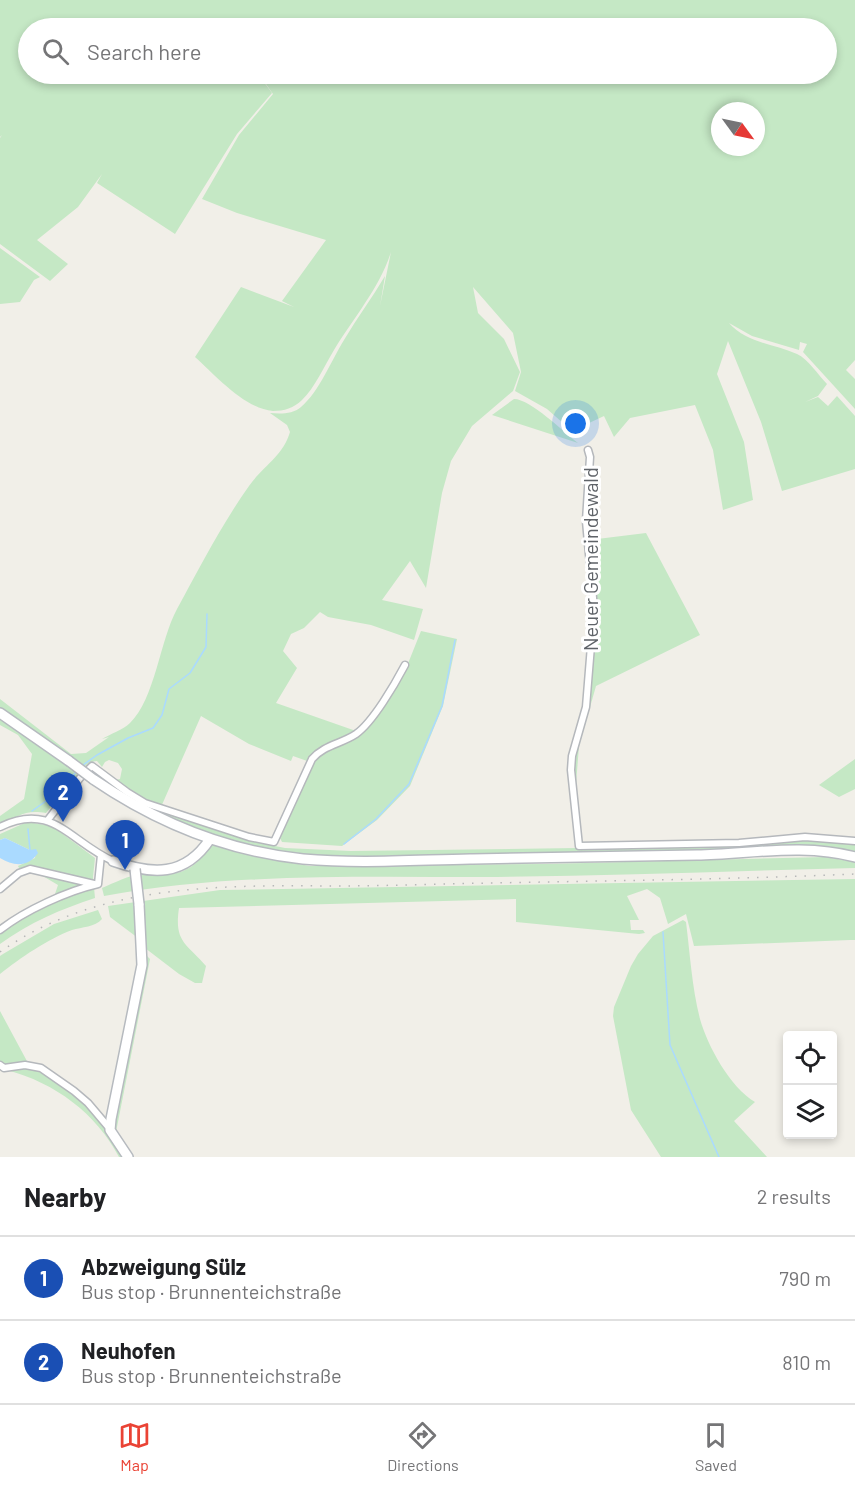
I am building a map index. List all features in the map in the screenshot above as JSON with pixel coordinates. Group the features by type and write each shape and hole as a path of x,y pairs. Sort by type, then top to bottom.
{"main road":[{"path":"0,713 93,779 149,814 210,839 270,854 335,860 722,854 813,849 855,857"},
{"path":"174,868 190,857 196,849 200,835"},
{"path":"113,861 135,869 182,867 193,860 210,839"},
{"path":"128,1157 110,1130 142,965 135,869"}],"street":[{"name":"Neuer Gemeindewald","path":"588,450 590,457 586,521 594,609 586,707 572,756 573,795 579,846 739,843 805,837 855,841"},
{"path":"47,821 92,766 145,803 249,837 274,842 312,759 318,752 356,734 405,666"},
{"path":"0,828 26,818 47,821 61,827 113,861"},
{"path":"98,853 98,885"},
{"path":"0,890 19,873 30,869 98,885"},
{"path":"0,930 33,909 86,887 98,885"},
{"path":"0,1065 4,1068 25,1065 41,1068 74,1091 110,1130"}],"green space":[{"path":"0,0 855,0 855,360 846,370 855,379 855,409 803,352 807,344 800,342 799,350 752,336 729,323 752,339 797,354 809,363 827,384 818,396 805,402 818,397 828,406 837,396 855,416 855,469 782,491 761,422 728,341 717,374 744,442 753,500 723,510 713,450 695,405 630,418 614,437 604,416 572,431 547,409 515,391 521,372 513,333 473,287 478,313 504,339 520,372 513,391 472,426 451,461 442,493 426,588 410,561 382,600 423,609 414,640 371,625 328,617 320,612 304,628 291,634 283,651 297,668 276,703 356,731 317,750 310,762 293,756 291,761 249,744 201,716 161,807 149,803 115,780 120,779 122,769 118,763 109,760 102,767 97,761 90,762 84,767 46,813 22,814 0,824 0,816 24,799 32,754 18,735 0,725 0,718 74,770 79,762 0,709 0,699 71,754 86,753 109,737 102,739 130,723 146,699 171,622 203,562 249,486 283,448 287,440 290,432 287,425 270,413 294,411 308,401 385,276 380,306 391,252 373,291 311,390 299,403 285,410 262,409 241,398 195,357 241,287 294,307 282,301 326,240 237,213 202,199 239,135 273,94 266,84 837,84 837,18 18,18 18,84 265,84 272,93 237,134 175,234 97,183 102,174 78,207 37,240 68,264 50,281 0,244 0,138 2,135 0,137"},
{"path":"0,248 40,277 34,280 20,302 0,304"},
{"path":"514,399 521,400 538,410 578,443 492,415"},
{"path":"646,533 700,635 596,686 579,746 576,784 573,763 591,686 598,613 589,540"},
{"path":"421,631 457,639 443,706 410,786 377,820 342,846 282,842 280,838 317,756 325,749 359,735 407,666"},
{"path":"855,759 855,789 839,797 819,785"},
{"path":"93,770 130,796 152,808 260,843 285,848 351,851 577,848 783,839 826,840 855,845 855,852 803,845 751,850 337,858 291,854 251,847 179,822 156,811 112,786 91,771"},
{"path":"27,822 52,826 95,858 93,877 95,898 46,917 0,944 0,933 34,911 52,903 58,885 41,875 19,868 18,866 35,858 36,850 30,850 5,838 0,840 0,834"},
{"path":"211,845 263,858 310,866 546,864 825,857 855,862 855,868 623,875 293,878 198,883 104,896 102,888 132,876 170,874 185,870 196,863"},
{"path":"855,879 855,940 694,946 686,914 668,924 660,898 647,889 627,896 639,920 630,920 631,930 643,930 645,933 639,934 516,922 516,899 179,908 180,935 187,947 206,966 202,983 195,983 179,974 145,948 142,941 110,917 108,906 220,890"},
{"path":"98,910 102,919 99,922 53,938 0,974 0,956 3,954 54,924"},
{"path":"683,920 686,922 695,995 704,1030 714,1054 729,1077 755,1102 734,1121 767,1157 661,1157 631,1110 613,1016 614,1007 638,954 653,936"},
{"path":"146,955 150,959 116,1132 114,1120"},
{"path":"0,1011 28,1063 6,1065 0,1062"},
{"path":"23,1066 56,1080 70,1090 94,1114 125,1157 119,1157 99,1127 72,1102 42,1083 7,1070"}],"water":[{"path":"5,838 30,850 36,849 38,853 25,863 15,864 5,861 0,858 0,840"}],"waterway":[{"path":"83,765 128,738 153,728 162,715 169,689 190,673 206,647 207,614"},
{"path":"344,844 376,819 409,784 442,706 455,640"},
{"path":"32,811 53,796 77,771"},
{"path":"28,829 29,852"},
{"path":"663,932 670,1045 719,1157"}],"railway":[{"path":"0,952 37,930 76,913 117,901 160,893 203,889 246,886 374,886 855,874"}],"place":[{"name":"Neuhofen","path":"63,822"},
{"name":"Abzweigung Sülz","path":"125,870"}]}
